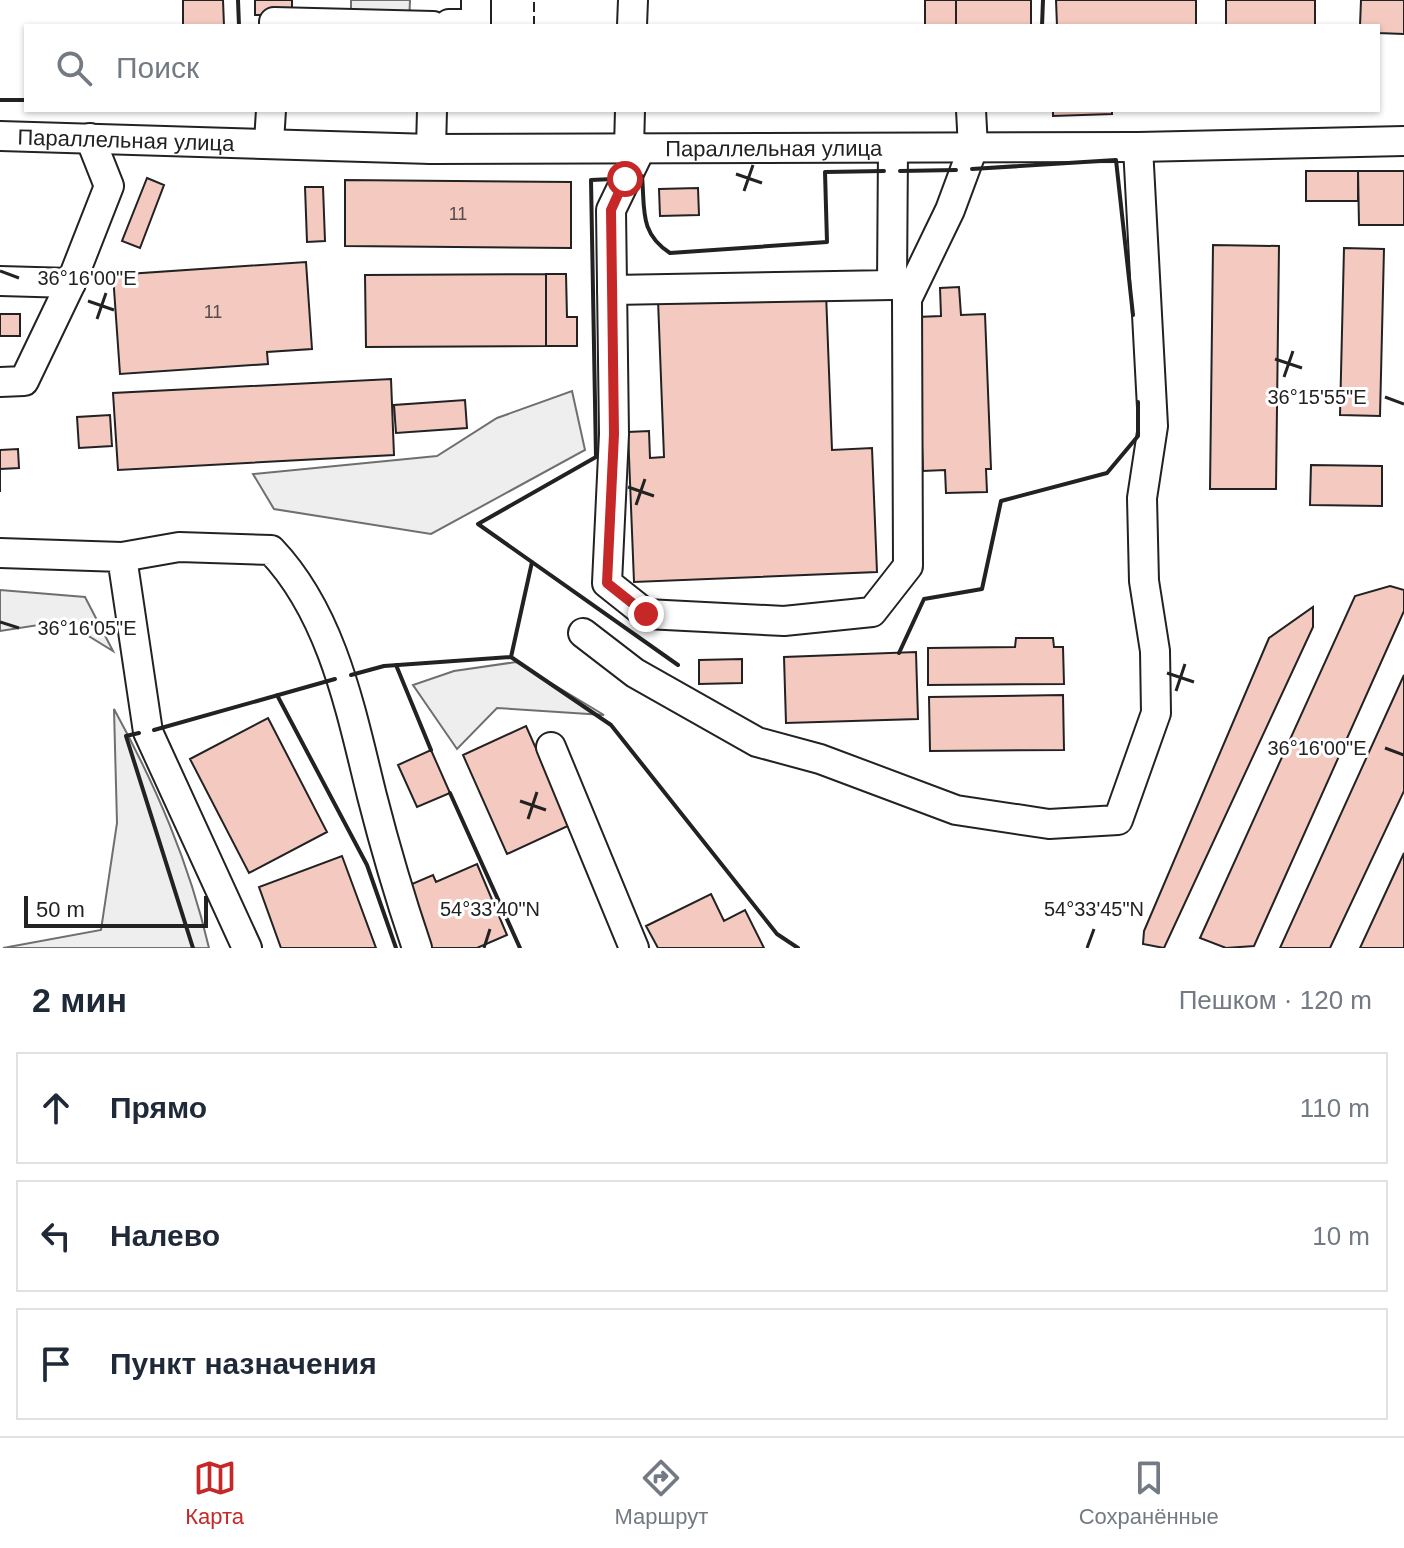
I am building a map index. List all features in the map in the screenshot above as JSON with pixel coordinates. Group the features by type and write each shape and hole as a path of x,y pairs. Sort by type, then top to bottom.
{"street":[{"path":"274,24 387,12 476,24 476,0"},
{"path":"632,24 633,0"},
{"path":"269,142 271,112"},
{"path":"431,149 432,112"},
{"path":"630,112 635,148 611,210 614,434 607,583 646,614 784,621 872,612 908,566 907,299 950,210 973,148 971,112"},
{"name":"Параллельная улица","path":"0,136 431,149 1138,147 1404,141"},
{"path":"0,382 24,381 71,283 109,186 90,138"},
{"path":"583,633 635,673 757,742 820,759 956,810 1049,824 1118,820 1156,713 1155,651 1144,581 1142,498 1153,426 1138,147"},
{"path":"612,290 892,285 893,148"},
{"path":"0,281 71,283"},
{"path":"0,553 122,557 179,547 271,550 295,575 342,677 394,882 417,948"},
{"path":"122,557 148,732 247,948"},
{"path":"551,747 634,948"}],"shaded area":[{"path":"351,0 410,0 409,24 351,24"},
{"path":"572,391 585,450 431,534 274,509 253,474 437,456 497,418"},
{"path":"0,590 85,597 113,651 64,621 0,631"},
{"path":"516,662 604,715 497,708 457,749 413,685 454,671"},
{"path":"114,709 170,825 192,885 209,948 3,948 101,930 117,823"}],"building":[{"path":"183,0 223,0 224,24 183,24"},
{"path":"255,0 292,0 292,15 255,15"},
{"path":"925,0 956,0 956,24 925,24"},
{"path":"956,0 1031,0 1031,24 956,24"},
{"path":"1056,0 1196,0 1196,24 1057,24"},
{"path":"1226,0 1315,0 1315,24 1226,24"},
{"path":"1361,0 1404,0 1404,34 1380,33 1380,24 1360,24"},
{"path":"1053,112 1112,112 1112,114 1053,116"},
{"path":"1306,171 1358,171 1358,201 1306,201"},
{"path":"1358,171 1404,171 1404,225 1359,225"},
{"path":"147,178 164,185 140,248 122,241"},
{"path":"345,180 571,182 571,248 345,246"},
{"path":"305,187 323,187 325,241 307,242"},
{"path":"698,188 699,215 660,216 659,189"},
{"path":"1213,245 1279,246 1276,489 1210,489"},
{"path":"1344,248 1384,249 1380,416 1340,415"},
{"path":"306,262 312,349 267,352 268,364 120,374 113,275"},
{"path":"546,274 546,346 366,347 365,275"},
{"path":"546,274 566,274 567,317 577,317 577,346 546,346"},
{"path":"959,287 961,315 985,314 991,469 986,469 987,492 946,493 945,470 923,471 917,317 941,316 940,288"},
{"path":"826,293 832,450 872,448 877,572 634,582 628,432 649,431 650,458 664,457 658,300"},
{"path":"0,314 20,314 20,336 0,336"},
{"path":"391,379 394,455 118,470 113,393"},
{"path":"465,400 467,428 396,433 394,405"},
{"path":"110,415 112,446 79,448 77,417"},
{"path":"18,449 19,468 0,469 0,450"},
{"path":"1311,465 1382,466 1382,506 1310,505"},
{"path":"1390,586 1404,590 1404,611 1254,946 1226,948 1200,938 1355,596"},
{"path":"1313,607 1313,627 1164,948 1143,944 1144,931 1269,638"},
{"path":"1016,638 1053,638 1054,647 1063,647 1064,684 928,685 928,648 1015,647"},
{"path":"916,652 918,719 786,723 784,657"},
{"path":"742,659 742,683 699,684 699,660"},
{"path":"1404,675 1404,791 1330,948 1280,948"},
{"path":"1063,695 1064,750 930,751 929,697"},
{"path":"268,718 327,832 249,873 190,759"},
{"path":"526,726 570,825 507,854 463,755"},
{"path":"431,750 450,793 417,807 398,765"},
{"path":"1404,853 1404,948 1360,948"},
{"path":"342,856 376,948 281,948 259,887"},
{"path":"477,864 507,935 477,948 431,948 405,887 433,875 436,882"},
{"path":"711,894 724,921 745,910 764,948 658,948 646,926"}],"fence":[{"path":"534,0 534,24"}],"wall":[{"path":"238,0 239,24"},
{"path":"1042,24 1043,0"},
{"path":"0,100 24,100"},
{"path":"972,169 1116,160 1133,315"},
{"path":"900,171 956,170"},
{"path":"637,177 642,176 648,229 670,253 827,242 825,172 884,171"},
{"path":"613,179 591,180 596,457 478,524 678,665"},
{"path":"899,653 924,599 982,589 1001,501 1107,473 1138,436 1138,402"},
{"path":"351,675 384,666 511,657 532,562"},
{"path":"511,657 611,725 777,934 798,948"},
{"path":"396,665 431,750"},
{"path":"154,730 335,679"},
{"path":"277,695 367,865 396,948"},
{"path":"139,733 126,736 193,948"},
{"path":"450,793 520,948"}],"route":[{"path":"625,179 611,210 614,434 607,583 646,614"}]}
